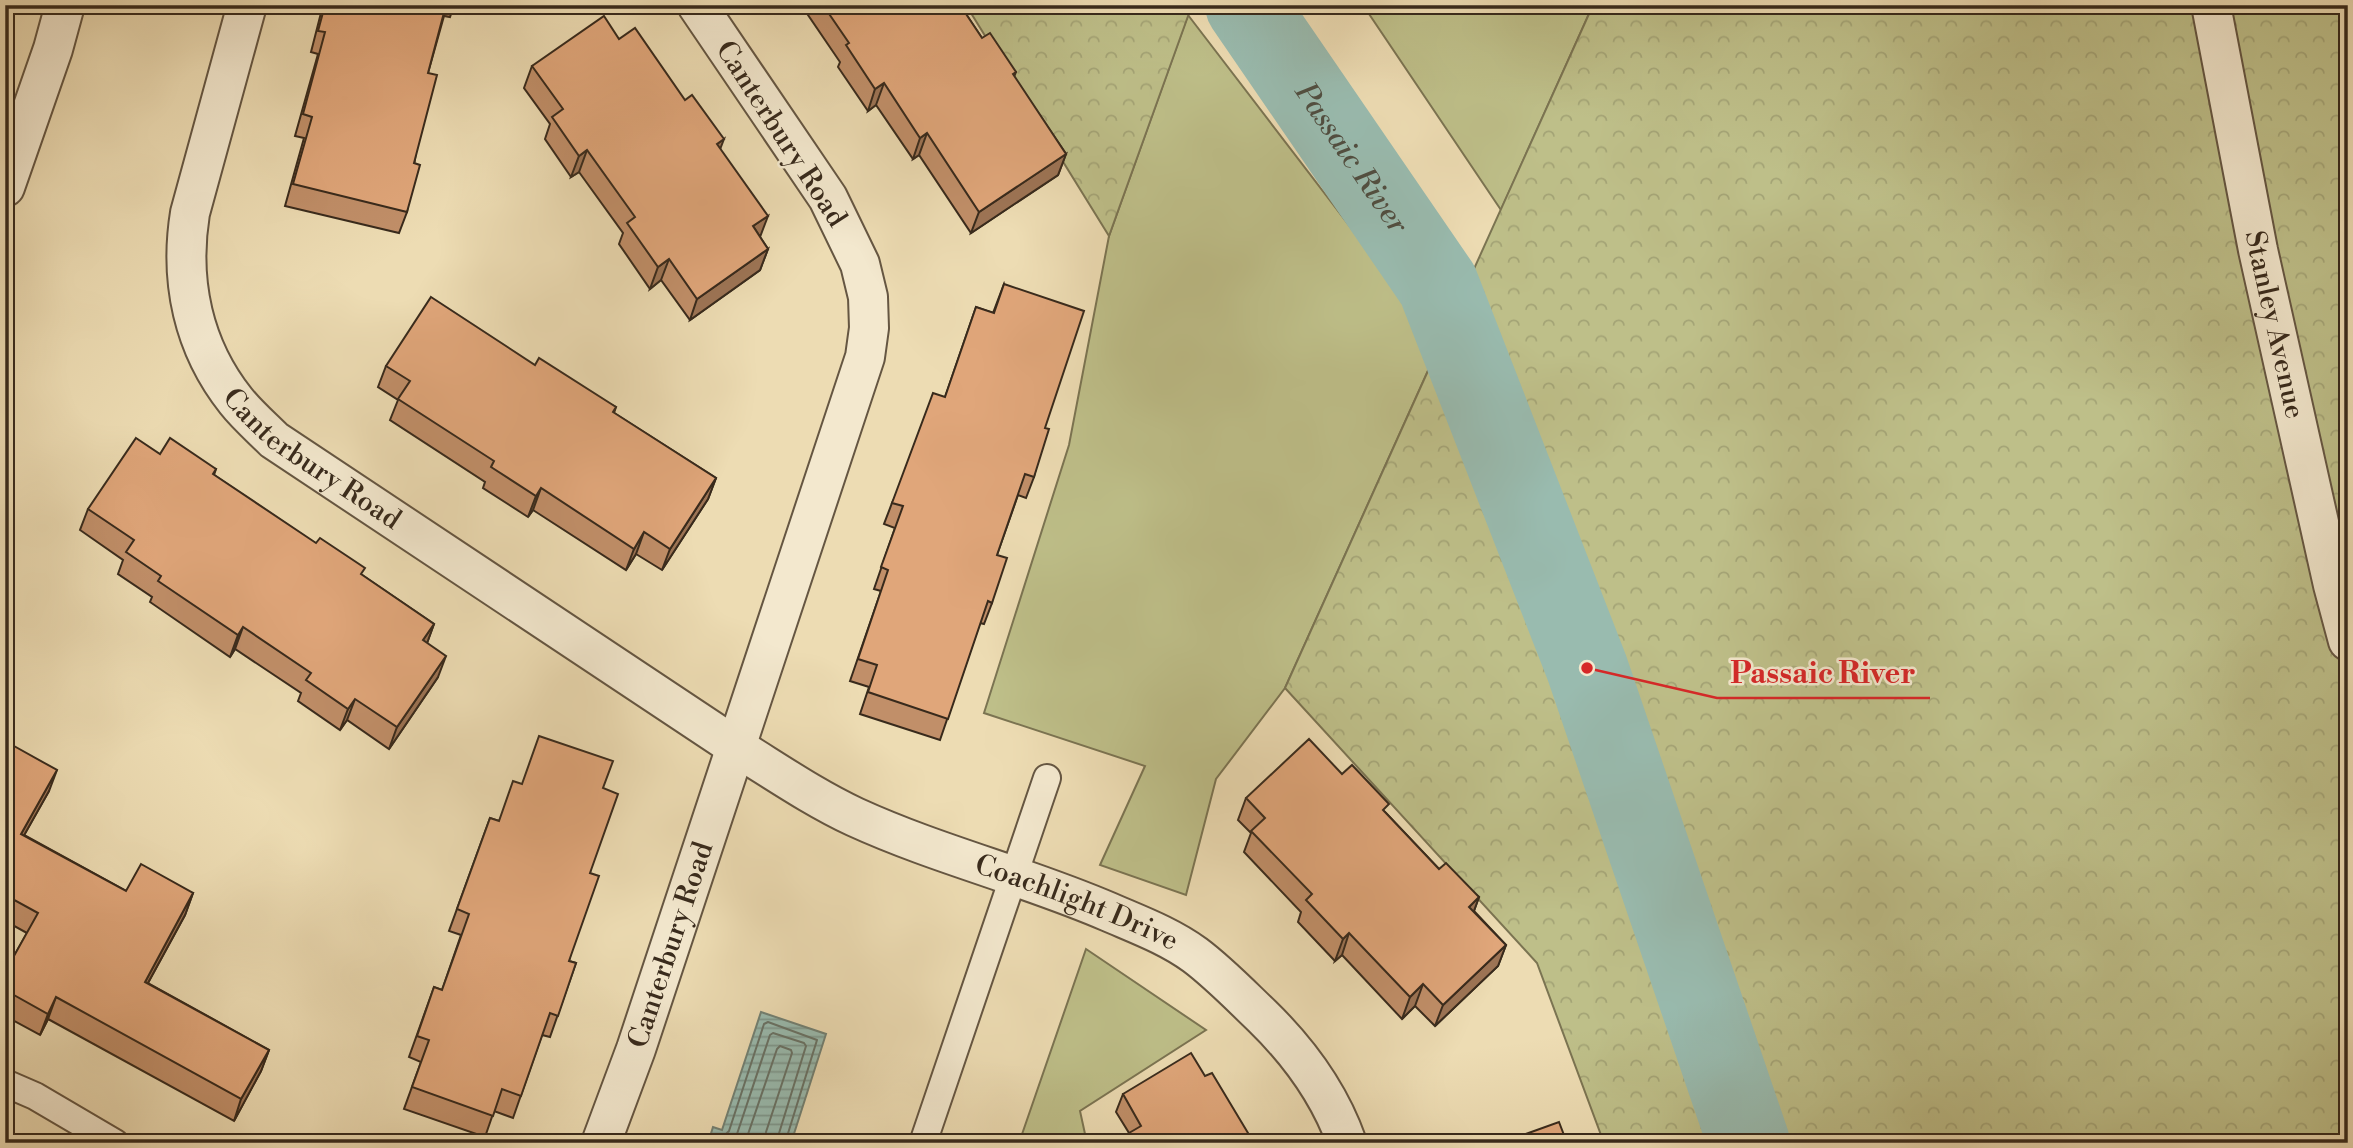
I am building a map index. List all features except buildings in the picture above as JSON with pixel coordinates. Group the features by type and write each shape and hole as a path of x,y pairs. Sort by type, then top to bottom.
{"street":[{"path":"5,187 53,49 65,5"},
{"name":"Canterbury Road","path":"247,5 190,214 185,244 187,296 192,317 219,377 237,403 274,440 736,747"},
{"name":"Canterbury Road","path":"601,1143 636,1049 865,358 869,328 868,297 860,264 828,198 697,5"},
{"name":"Stanley Avenue","path":"2211,5 2258,250 2348,641"},
{"name":"Coachlight Drive","path":"736,747 854,817 916,842 1063,892 1158,933 1194,955 1230,985 1293,1049 1328,1102 1347,1143"}],"lane":[{"path":"923,1143 1047,778"},
{"path":"5,1083 115,1143"}],"green space":[{"path":"966,5 1192,5 1109,236"},
{"path":"1363,5 1593,5 1501,210"},
{"path":"1593,5 2348,5 2348,1143 1604,1143 1537,963 1285,688"},
{"path":"1188,15 1440,344 1285,688 1216,779 1186,895 1100,865 1145,766 984,713 1069,445 1109,236"},
{"path":"1086,949 1206,1030 1080,1111 1087,1143 1019,1143"}],"water":[{"path":"761,1012 826,1034 791,1143 708,1143 713,1127 722,1130"}],"waterway":[{"name":"Passaic River","path":"1246,5 1438,285 1587,668 1749,1143"}],"place":[{"name":"Passaic River","path":"1587,668"}]}
